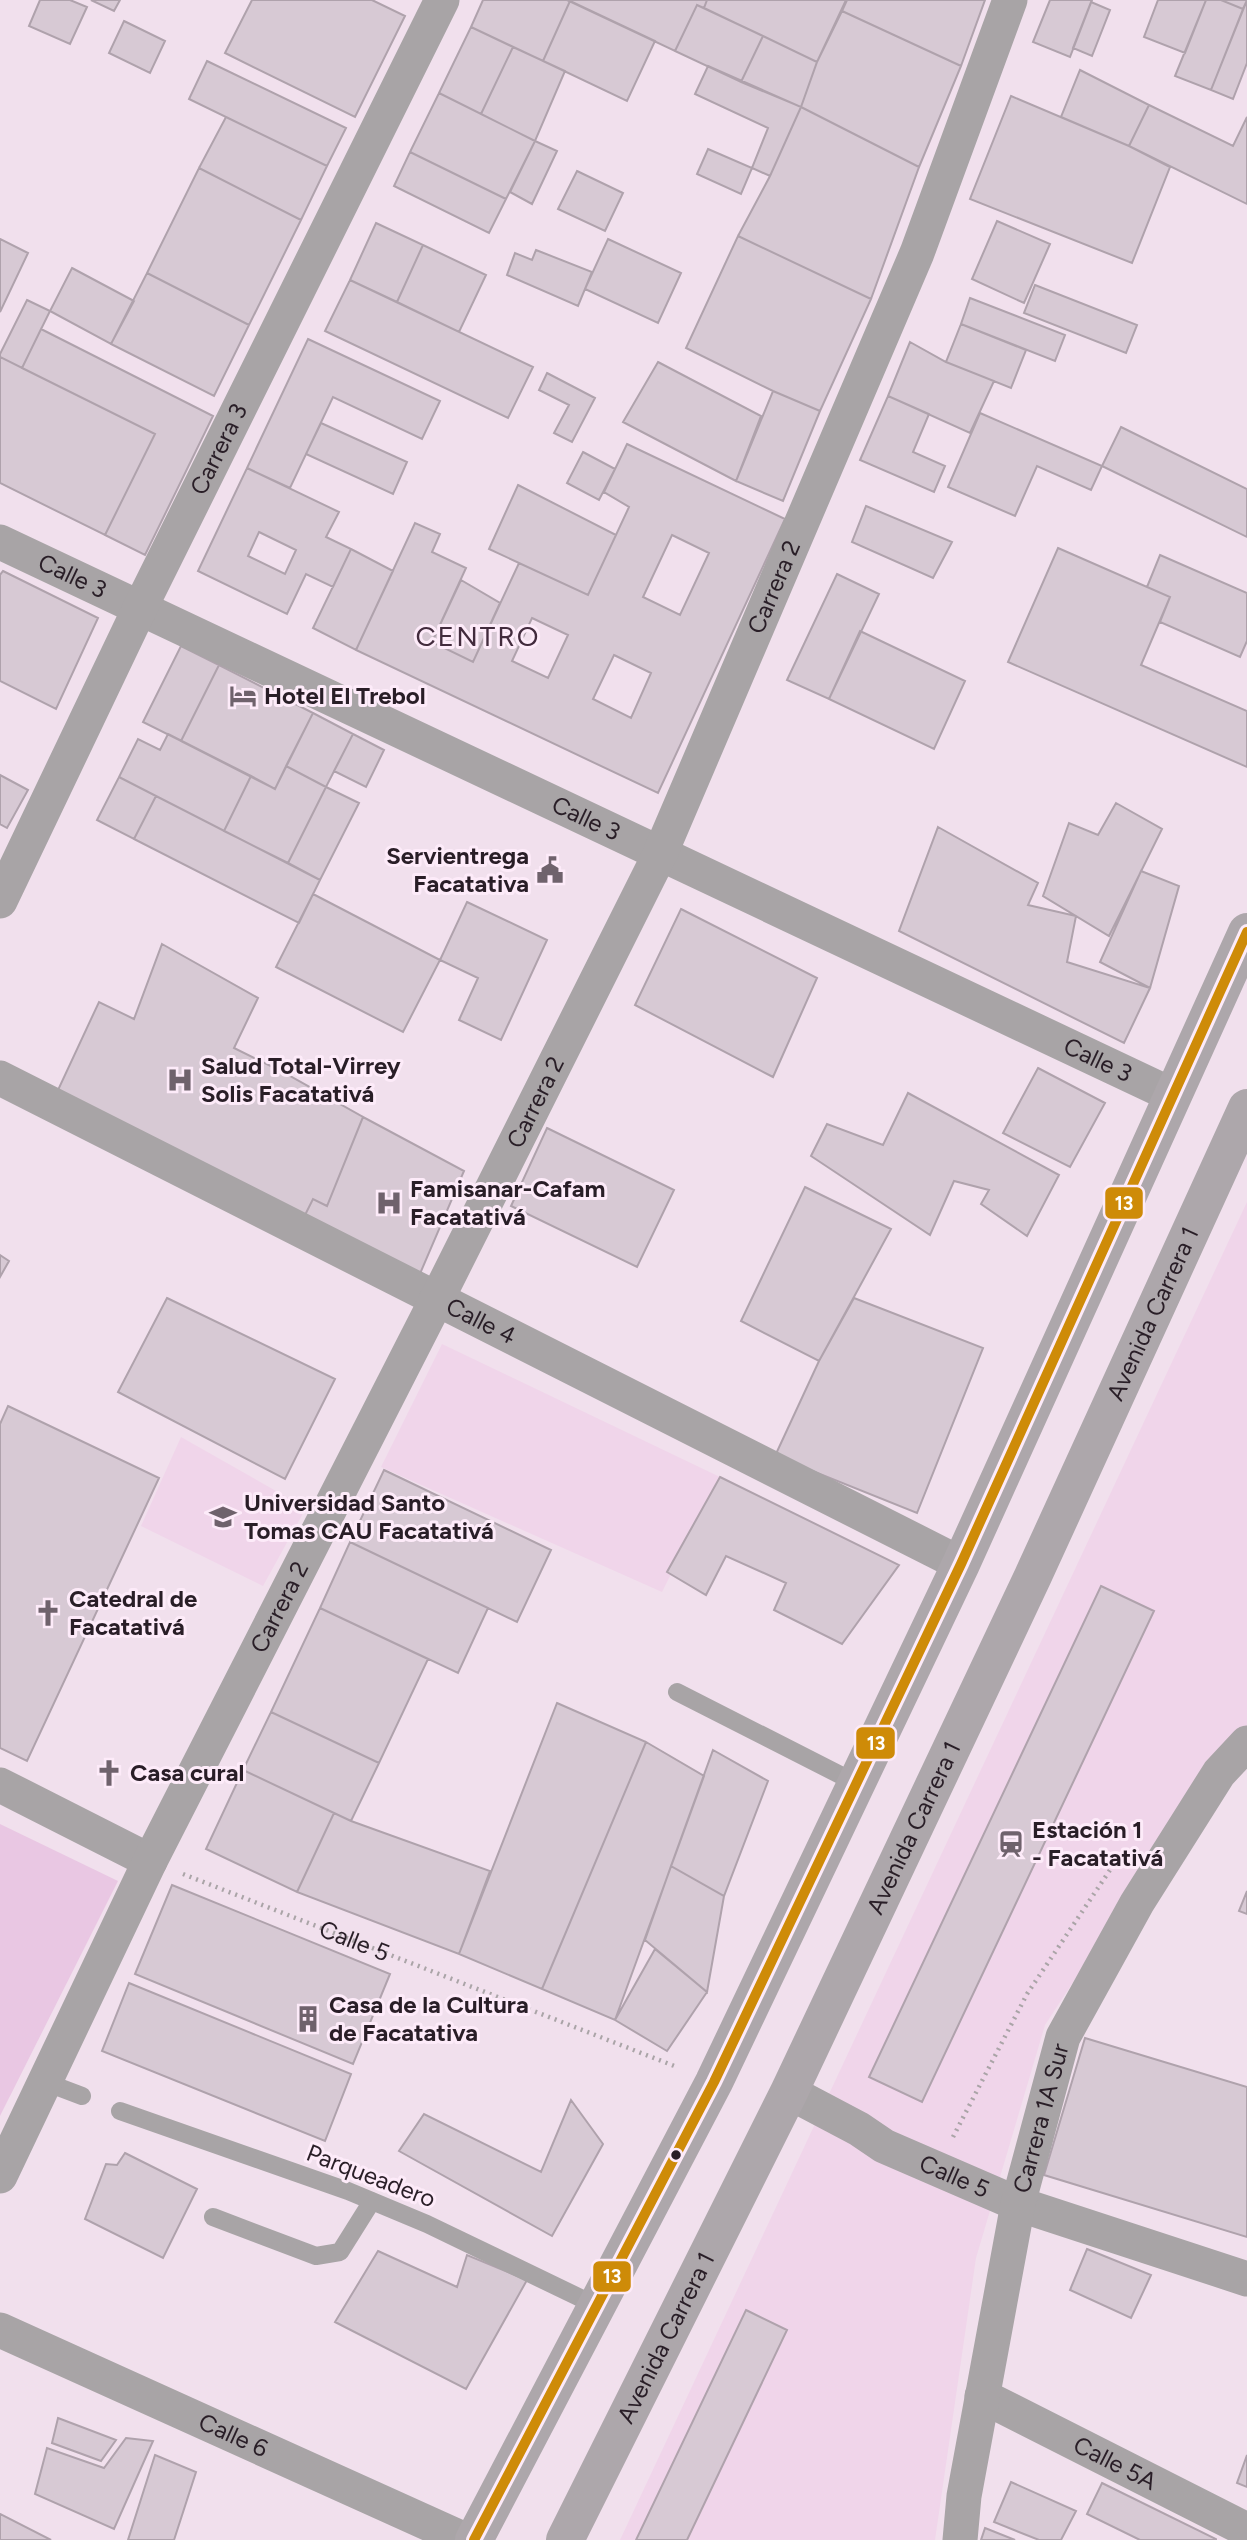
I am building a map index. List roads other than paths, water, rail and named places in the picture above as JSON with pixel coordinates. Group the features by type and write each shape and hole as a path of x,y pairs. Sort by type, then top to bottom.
{"main road":[{"path":"474,2540 714,2082 961,1564 1247,932"},
{"name":"Avenida Carrera 1","path":"565,2540 789,2092 1032,1576 1247,1108"}],"street":[{"name":"Carrera 3","path":"0,901 140,608 442,0"},
{"name":"Carrera 2","path":"0,2176 150,1861 437,1300 660,854 917,253 1010,0"},
{"name":"Calle 3","path":"0,542 1172,1095"},
{"name":"Calle 4","path":"0,1078 961,1564"},
{"name":"Carrera 1A Sur","path":"960,2540 964,2496 1018,2204 1063,2037 1137,1903 1219,1773 1247,1743"},
{"path":"0,1785 150,1861"},
{"name":"Calle 5","path":"789,2092 859,2129 884,2146 1018,2204 1247,2279"},
{"name":"Calle 6","path":"0,2330 465,2540"},
{"name":"Calle 5A","path":"982,2396 1247,2530"}],"lane":[{"path":"677,1692 856,1783"},
{"path":"45,2082 82,2096"},
{"name":"Parqueadero","path":"120,2111 372,2201 597,2306"},
{"path":"213,2217 316,2256 340,2252 372,2201"}],"place":[{"name":"Hotel El Trebol","path":"243,696"},
{"name":"Servientrega Facatativa","path":"550,870"},
{"name":"Salud Total-Virrey Solis Facatativá","path":"180,1080"},
{"name":"Famisanar-Cafam Facatativá","path":"389,1203"},
{"name":"Universidad Santo Tomas CAU Facatativá","path":"223,1517"},
{"name":"Catedral de Facatativá","path":"48,1613"},
{"name":"Casa cural","path":"109,1773"},
{"name":"Estación 1 - Facatativá","path":"1011,1844"},
{"name":"Casa de la Cultura de Facatativa","path":"308,2019"}],"district":[{"name":"CENTRO","path":"478,636"}]}
